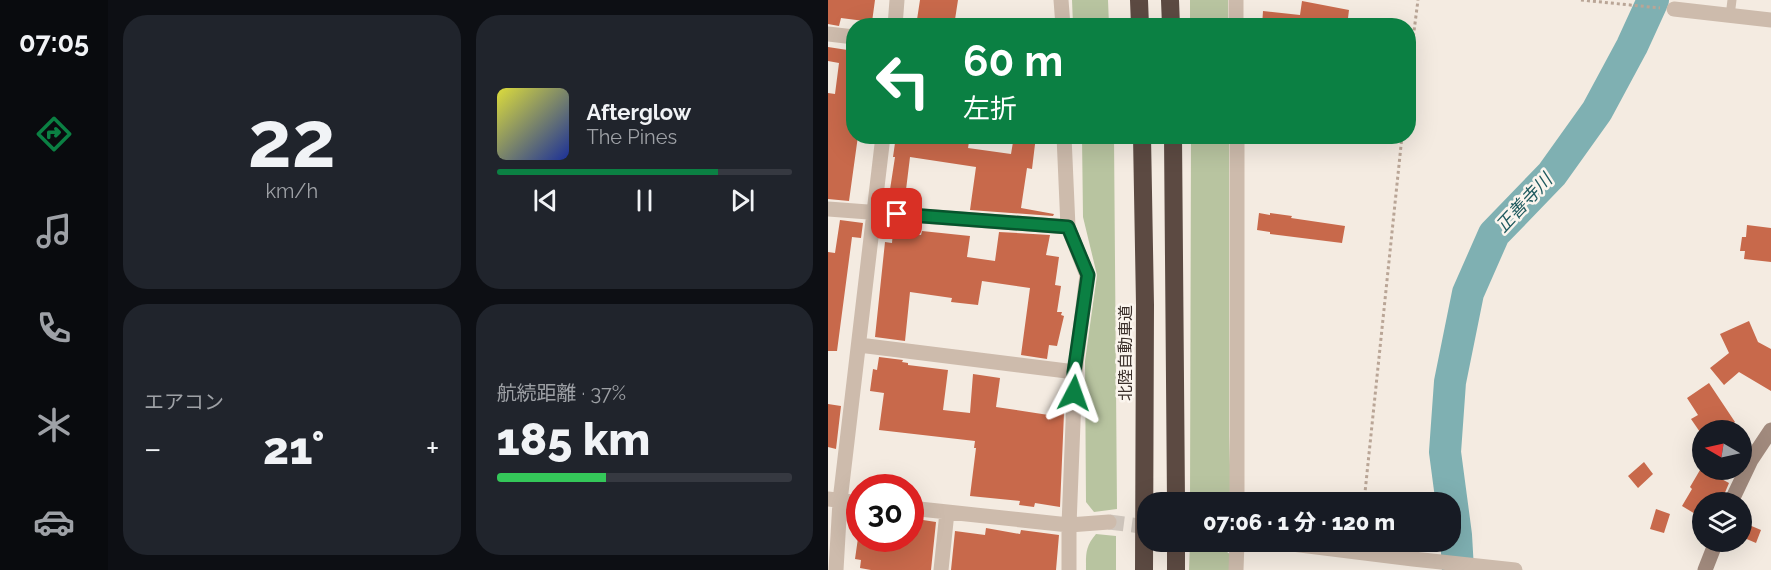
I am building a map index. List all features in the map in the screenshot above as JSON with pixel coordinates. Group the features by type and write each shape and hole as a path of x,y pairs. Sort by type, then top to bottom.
{"highway":[{"path":"1139,0 1140,18"},
{"path":"1170,0 1171,18"},
{"name":"北陸自動車道","path":"1142,144 1145,305 1144,570"},
{"path":"1173,144 1176,492"},
{"path":"1176,552 1176,570"}],"street":[{"path":"896,18 897,0"},
{"path":"1061,0 1062,18"},
{"path":"1236,0 1236,18"},
{"path":"1674,9 1771,20"},
{"path":"828,34 846,36"},
{"path":"836,570 834,500 859,345 882,144"},
{"path":"1064,144 1068,227 1088,275 1074,372 1069,525 1070,570"},
{"path":"1237,144 1237,492"},
{"path":"828,209 1068,227"},
{"path":"859,345 1074,372"},
{"path":"1736,492 1751,460 1771,430"},
{"path":"924,510 1069,525 1109,522"},
{"path":"941,570 947,512"},
{"path":"1236,570 1237,552"},
{"path":"1357,552 1515,570"},
{"path":"1705,570 1712,552"}],"lane":[{"path":"1730,16 1732,0"}],"path":[{"path":"1416,18 1418,0"},
{"path":"1581,0 1674,9"},
{"path":"1365,492 1401,144"}],"green space":[{"path":"1072,0 1108,0 1109,18 1073,18"},
{"path":"1190,0 1228,0 1228,18 1190,18"},
{"path":"1082,144 1114,144 1117,509 1094,512 1086,502 1085,361 1097,275 1083,217"},
{"path":"1191,144 1229,144 1231,492 1190,492"},
{"path":"1096,534 1116,536 1116,570 1086,570 1087,551"},
{"path":"1190,552 1227,552 1235,558 1236,570 1189,570"}],"building":[{"path":"828,0 875,0 873,18 841,18 839,26 828,24"},
{"path":"920,0 958,0 955,18 917,18"},
{"path":"1302,1 1349,10 1348,18 1263,18 1263,11 1300,15"},
{"path":"828,47 846,50 846,144 857,144 849,201 828,199 828,93 835,94 839,63 828,61"},
{"path":"895,144 969,144 968,148 1011,154 1013,144 1035,144 1032,169 1027,168 1021,208 1054,214 1053,216 970,210 976,167 910,157 905,198 889,196 895,157 893,157"},
{"path":"1259,213 1292,216 1291,218 1345,226 1342,243 1270,234 1270,232 1257,230"},
{"path":"840,220 863,223 861,238 852,237 837,351 828,351 828,252 835,253"},
{"path":"1747,225 1771,228 1771,262 1744,259 1745,251 1740,251 1742,237 1746,237"},
{"path":"893,231 921,235 922,231 970,236 967,257 995,261 999,232 1050,235 1046,255 1059,257 1055,285 1061,286 1057,312 1062,312 1061,315 1064,316 1057,346 1049,345 1047,359 1021,355 1030,288 982,281 978,305 951,302 952,298 910,292 905,341 875,337 885,242 892,243"},
{"path":"1749,321 1758,342 1771,349 1771,391 1739,372 1724,385 1710,368 1729,353 1720,334"},
{"path":"879,357 903,360 902,362 908,365 948,370 943,410 970,413 973,374 1000,378 996,407 1055,416 1055,412 1064,413 1060,507 1035,503 1034,507 1019,505 1020,501 970,496 975,441 879,430 884,393 870,391 873,369 877,370"},
{"path":"1709,383 1734,420 1692,420 1691,419 1698,415 1687,398"},
{"path":"828,404 841,406 836,449 828,447"},
{"path":"1644,462 1653,474 1638,488 1628,476"},
{"path":"1694,480 1723,480 1729,483 1725,492 1692,492 1692,512 1682,506 1692,489 1690,487"},
{"path":"1656,509 1670,514 1664,533 1650,529"},
{"path":"924,520 936,522 931,570 871,570 860,568 861,560 855,559 856,552 924,552"},
{"path":"1752,526 1761,530 1756,543 1752,541"},
{"path":"986,528 1020,534 1021,530 1059,535 1056,570 951,570 955,531 985,535"}],"waterway":[{"name":"正善寺川","path":"1458,570 1456,535 1445,452 1450,382 1468,293 1494,234 1552,174 1597,111 1632,46 1653,0"}],"tunnel":[{"path":"1109,522 1137,526"}],"route":[{"path":"897,214 1068,227 1088,275 1074,372 1074,393"}]}
